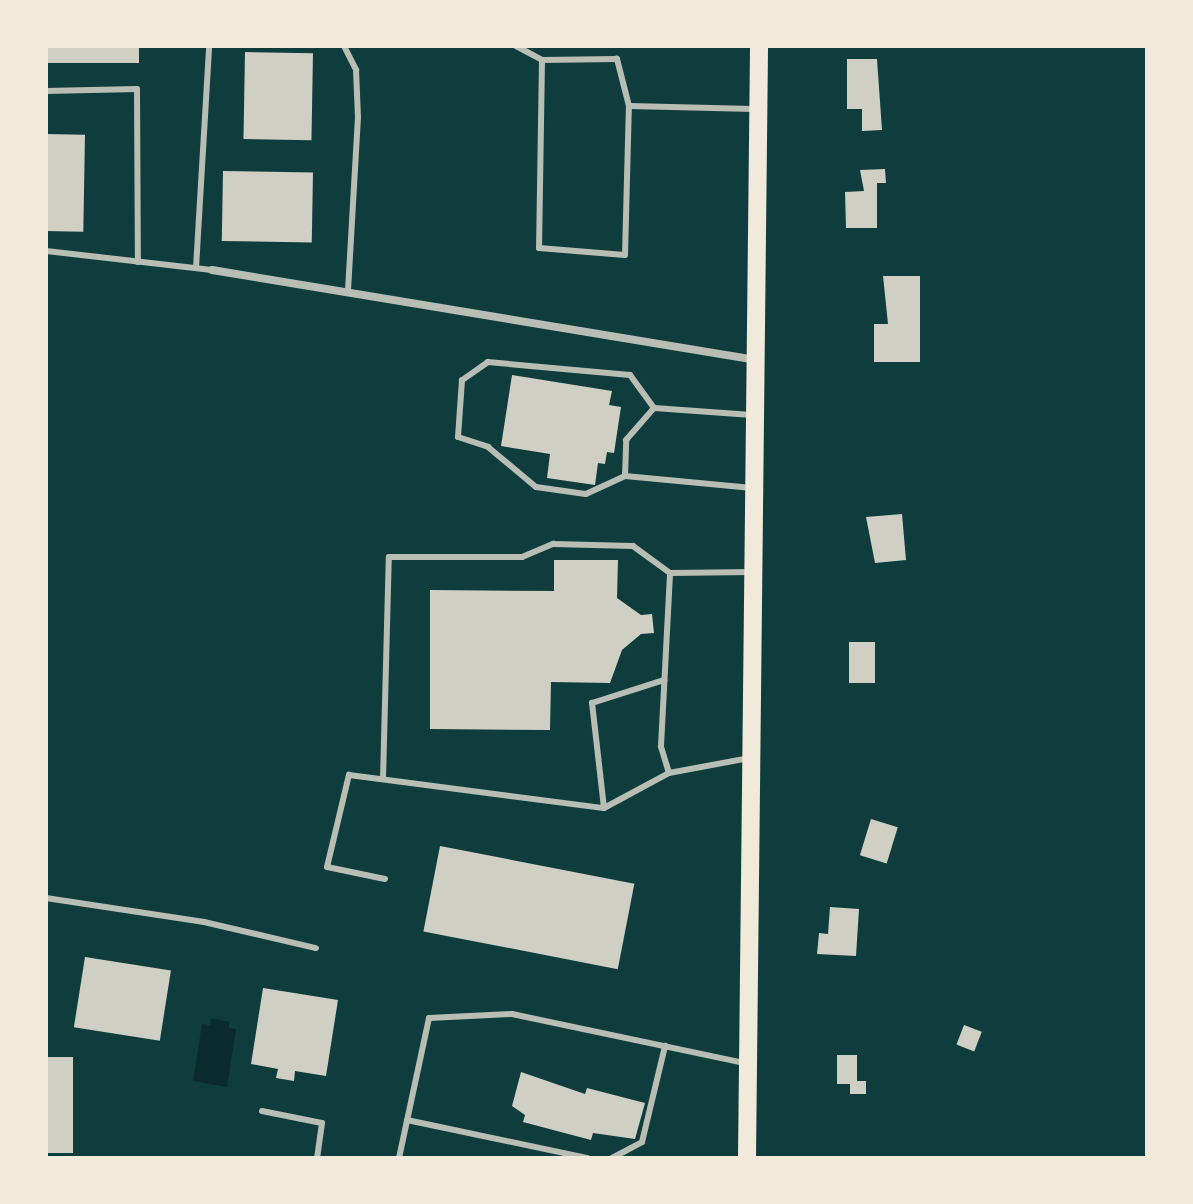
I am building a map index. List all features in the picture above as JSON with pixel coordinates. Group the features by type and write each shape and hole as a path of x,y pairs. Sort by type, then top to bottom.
{"main road":[{"path":"747,1158 759,46"}],"street":[{"path":"212,270 757,360"}],"lane":[{"path":"196,268 209,46"},
{"path":"344,46 356,70 358,117 348,293"},
{"path":"516,46 542,60 617,59 629,106 625,255 539,248 542,60"},
{"path":"46,91 137,89 138,262"},
{"path":"629,106 757,109"},
{"path":"46,251 212,270"},
{"path":"654,408 630,375 488,362 462,380 458,437 488,447 536,487 586,494 625,476 756,488"},
{"path":"654,408 756,415"},
{"path":"625,476 626,440 654,408"},
{"path":"383,779 389,557 522,557 553,544 633,546 670,573 754,572"},
{"path":"669,773 661,746 670,573"},
{"path":"604,808 592,703 664,680"},
{"path":"385,879 327,867 349,775 604,808 669,773 752,757"},
{"path":"46,898 204,922 316,948"},
{"path":"399,1158 429,1018 512,1014 749,1064"},
{"path":"612,1158 642,1142 665,1046"},
{"path":"262,1111 322,1123 317,1158"},
{"path":"407,1120 588,1158"}],"water":[{"path":"211,1018 229,1022 229,1028 236,1029 227,1087 193,1081 202,1024 210,1025"}],"building":[{"path":"46,46 139,46 139,63 46,63"},
{"path":"245,52 313,53 311,140 243,139"},
{"path":"847,59 877,59 882,130 862,131 862,109 847,109"},
{"path":"46,134 85,135 83,232 46,231"},
{"path":"885,169 886,183 877,183 877,228 846,228 845,192 864,191 860,170"},
{"path":"223,171 313,173 312,243 222,241"},
{"path":"883,276 920,276 920,362 874,362 874,324 888,324"},
{"path":"512,375 612,391 609,405 621,407 614,453 607,452 605,464 598,463 595,485 547,478 550,454 501,446"},
{"path":"902,514 906,560 875,563 866,517"},
{"path":"554,560 618,560 617,598 641,615 652,614 654,633 641,634 622,650 610,683 551,682 550,730 430,729 430,590 554,591"},
{"path":"849,642 875,642 875,683 849,683"},
{"path":"871,819 898,827 887,864 860,855"},
{"path":"440,846 634,884 618,969 423,931"},
{"path":"830,907 859,909 856,956 817,954 819,933 828,934"},
{"path":"85,957 171,971 160,1041 74,1027"},
{"path":"263,988 338,1000 326,1076 295,1071 294,1081 276,1078 278,1069 251,1064"},
{"path":"964,1025 982,1032 974,1051 956,1045"},
{"path":"837,1055 857,1055 857,1081 866,1081 866,1094 850,1094 850,1084 837,1084"},
{"path":"46,1057 73,1057 73,1153 46,1153"},
{"path":"521,1072 585,1094 587,1088 645,1103 635,1139 593,1133 591,1140 523,1122 525,1115 512,1106"}]}
